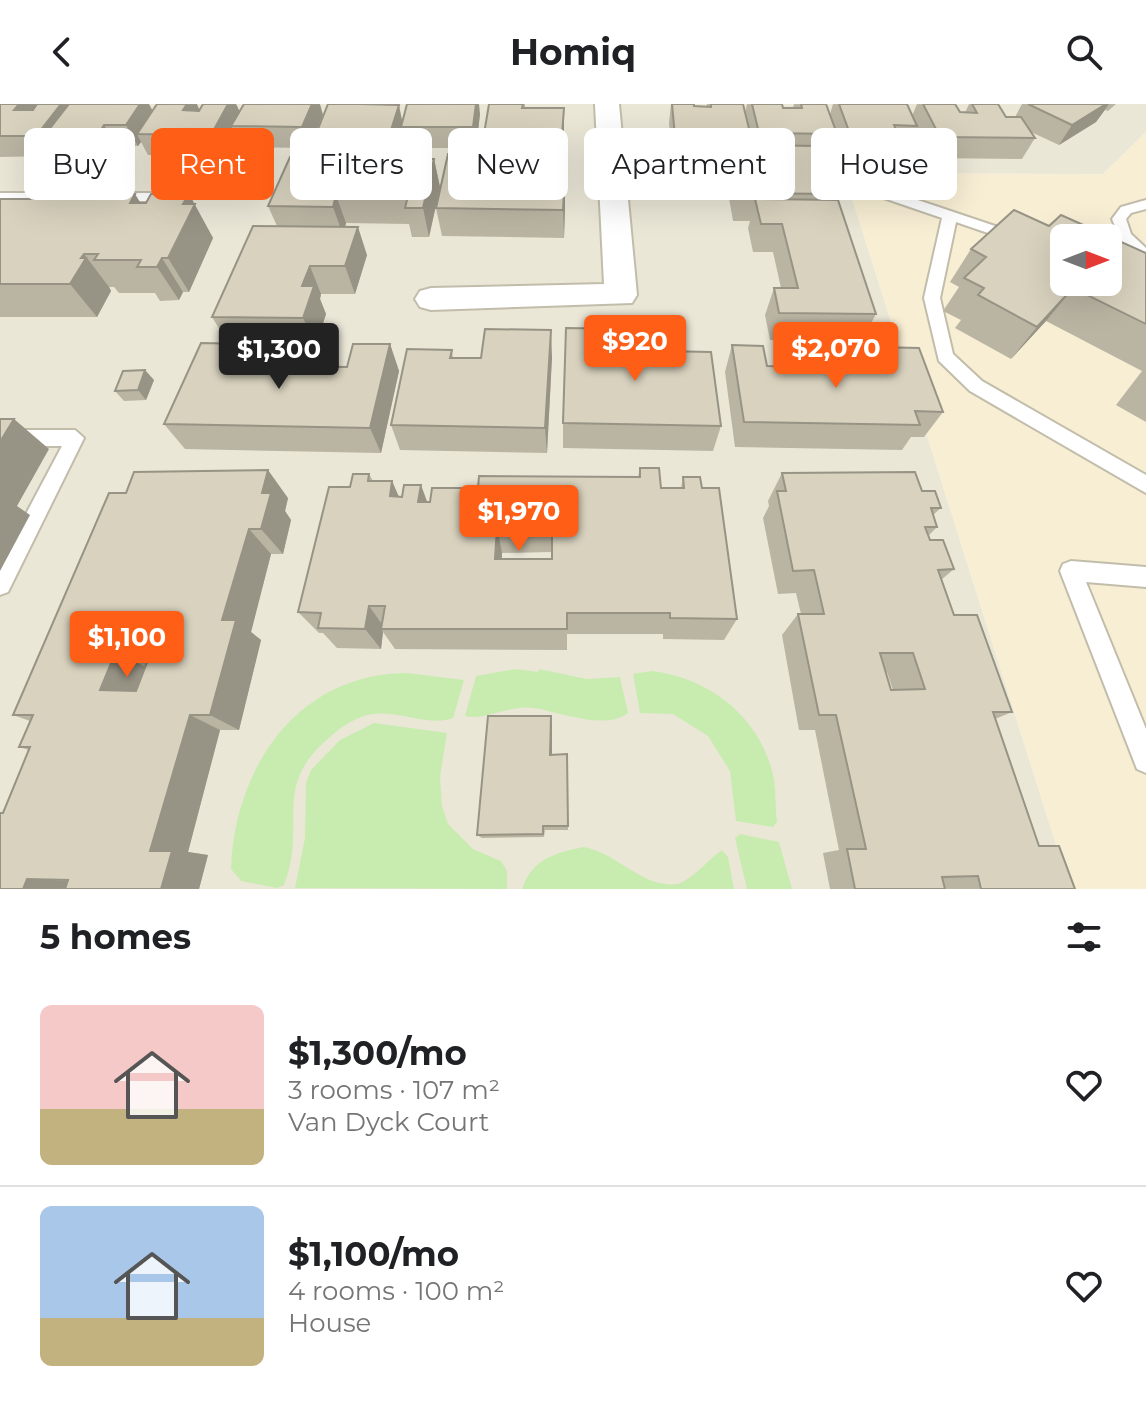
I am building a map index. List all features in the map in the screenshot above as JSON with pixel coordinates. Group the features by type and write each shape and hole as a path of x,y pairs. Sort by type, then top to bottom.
{"street":[{"path":"431,299 621,295 607,104"}],"lane":[{"path":"0,197 151,197"},
{"path":"903,200 1028,242"},
{"path":"1146,204 1126,210 1119,219 1120,229 1132,246 1146,255"},
{"path":"950,216 932,298 945,357 976,386 1146,485"},
{"path":"0,438 75,438 0,585"},
{"path":"1146,577 1071,571 1146,760"}],"shaded area":[{"path":"0,104 1146,104 1146,132 1103,174 957,173 957,128 811,128 811,200 853,200 1070,889 0,889"},
{"path":"1146,132 1146,889 1070,889 853,200 957,200 957,173 1103,174"}],"green space":[{"path":"515,669 538,672 539,669 587,679 620,677 628,713 618,718 595,720 525,707 465,716 476,676"},
{"path":"652,671 694,682 731,705 746,720 768,757 774,779 777,822 773,827 736,821 730,771 708,736 673,714 640,713 633,674"},
{"path":"407,673 464,680 453,718 434,721 383,713 356,719 340,729 312,755 301,772 295,789 293,843 284,885 277,888 241,881 231,869 235,832 244,796 259,763 279,733 304,708 334,689 368,677"},
{"path":"374,723 447,733 440,777 442,806 448,824 473,849 501,861 507,871 507,889 295,888 305,838 306,783 311,770 340,740"},
{"path":"740,834 779,842 792,889 747,889 735,838"},
{"path":"583,847 607,856 641,876 665,884 685,881 722,850 728,857 734,889 522,889 538,864 554,855"}],"building":[{"path":"0,104 19,104 14,110 33,110 37,104 61,104 42,128 24,128 24,136 0,136"},
{"path":"69,104 140,104 126,125 50,128"},
{"path":"157,104 187,104 183,110 199,111 203,104 228,104 215,128 151,128 151,134 137,134"},
{"path":"244,104 312,104 302,127 231,126"},
{"path":"328,104 399,105 392,128 318,128"},
{"path":"407,104 476,104 473,127 401,127"},
{"path":"489,104 564,108 563,128 485,128"},
{"path":"672,104 711,107 711,104 743,104 749,128 674,128"},
{"path":"752,104 802,108 801,104 826,104 835,128 811,128 811,134 795,133 795,128 758,128"},
{"path":"839,104 907,104 917,126 894,125 895,128 848,128"},
{"path":"923,104 955,104 960,112 977,113 972,104 998,104 1006,117 1021,117 1035,138 957,137 957,128 935,128"},
{"path":"1028,104 1106,104 1072,125"},
{"path":"795,146 811,146 811,194 795,194"},
{"path":"448,154 448,200 564,200 563,210 436,208"},
{"path":"290,157 290,200 335,200 333,207 268,206 274,200 274,193"},
{"path":"151,194 151,200 185,200 183,204 195,204 168,258 162,258 157,267 137,267 141,260 94,260 98,254 84,254 81,258 86,258 70,284 0,284 0,199 132,200 130,203 146,203"},
{"path":"407,200 425,200 423,208 405,208"},
{"path":"755,200 838,200 876,314 779,313 774,288 798,288 782,224 761,224"},
{"path":"1014,210 1050,225 1050,296 1066,296 1037,327 978,295 984,288 964,278 986,257 971,249"},
{"path":"1061,215 1081,224 1051,224"},
{"path":"253,226 358,227 345,266 310,266 302,286 314,286 303,318 212,317"},
{"path":"1122,242 1146,253 1146,324 1089,296 1122,296"},
{"path":"566,328 630,329 632,358 662,358 662,351 711,352 721,426 563,423"},
{"path":"485,329 551,330 545,428 391,425 407,349 452,350 450,358 481,358"},
{"path":"201,343 248,344 239,365 347,367 353,344 390,344 370,428 164,424"},
{"path":"732,345 763,346 767,366 882,368 875,347 919,348 943,412 915,411 920,425 744,422"},
{"path":"145,370 138,390 115,391 123,371"},
{"path":"0,419 14,419 0,442"},
{"path":"640,468 659,468 661,488 684,488 683,477 700,477 702,488 719,488 737,619 670,618 670,613 567,613 567,629 381,629 385,606 369,606 365,629 318,628 321,613 298,612 329,487 350,487 353,474 369,474 368,481 392,481 390,496 402,497 404,485 421,485 418,502 430,502 432,488 478,488 479,476 640,477","holes":["497,527 552,527 552,559 495,559"]},
{"path":"268,470 262,493 271,493 261,529 249,529 222,620 236,620 210,715 190,715 150,851 172,851 161,889 65,889 68,880 27,879 23,889 0,889 0,813 3,813 30,747 19,747 33,715 13,715 109,493 126,493 134,472","holes":["116,651 151,652 136,691 100,690"]},
{"path":"915,472 922,491 935,491 941,508 931,508 937,527 925,527 930,540 943,540 954,569 938,570 954,615 977,615 1012,712 993,712 1039,846 1059,846 1075,889 981,889 978,876 942,877 945,889 855,889 847,849 866,849 836,715 819,715 798,614 824,614 814,570 793,571 777,491 786,491 782,473","holes":["880,653 913,653 925,689 891,690"]},
{"path":"488,716 551,716 550,755 567,754 568,826 543,826 543,834 477,835"}]}
